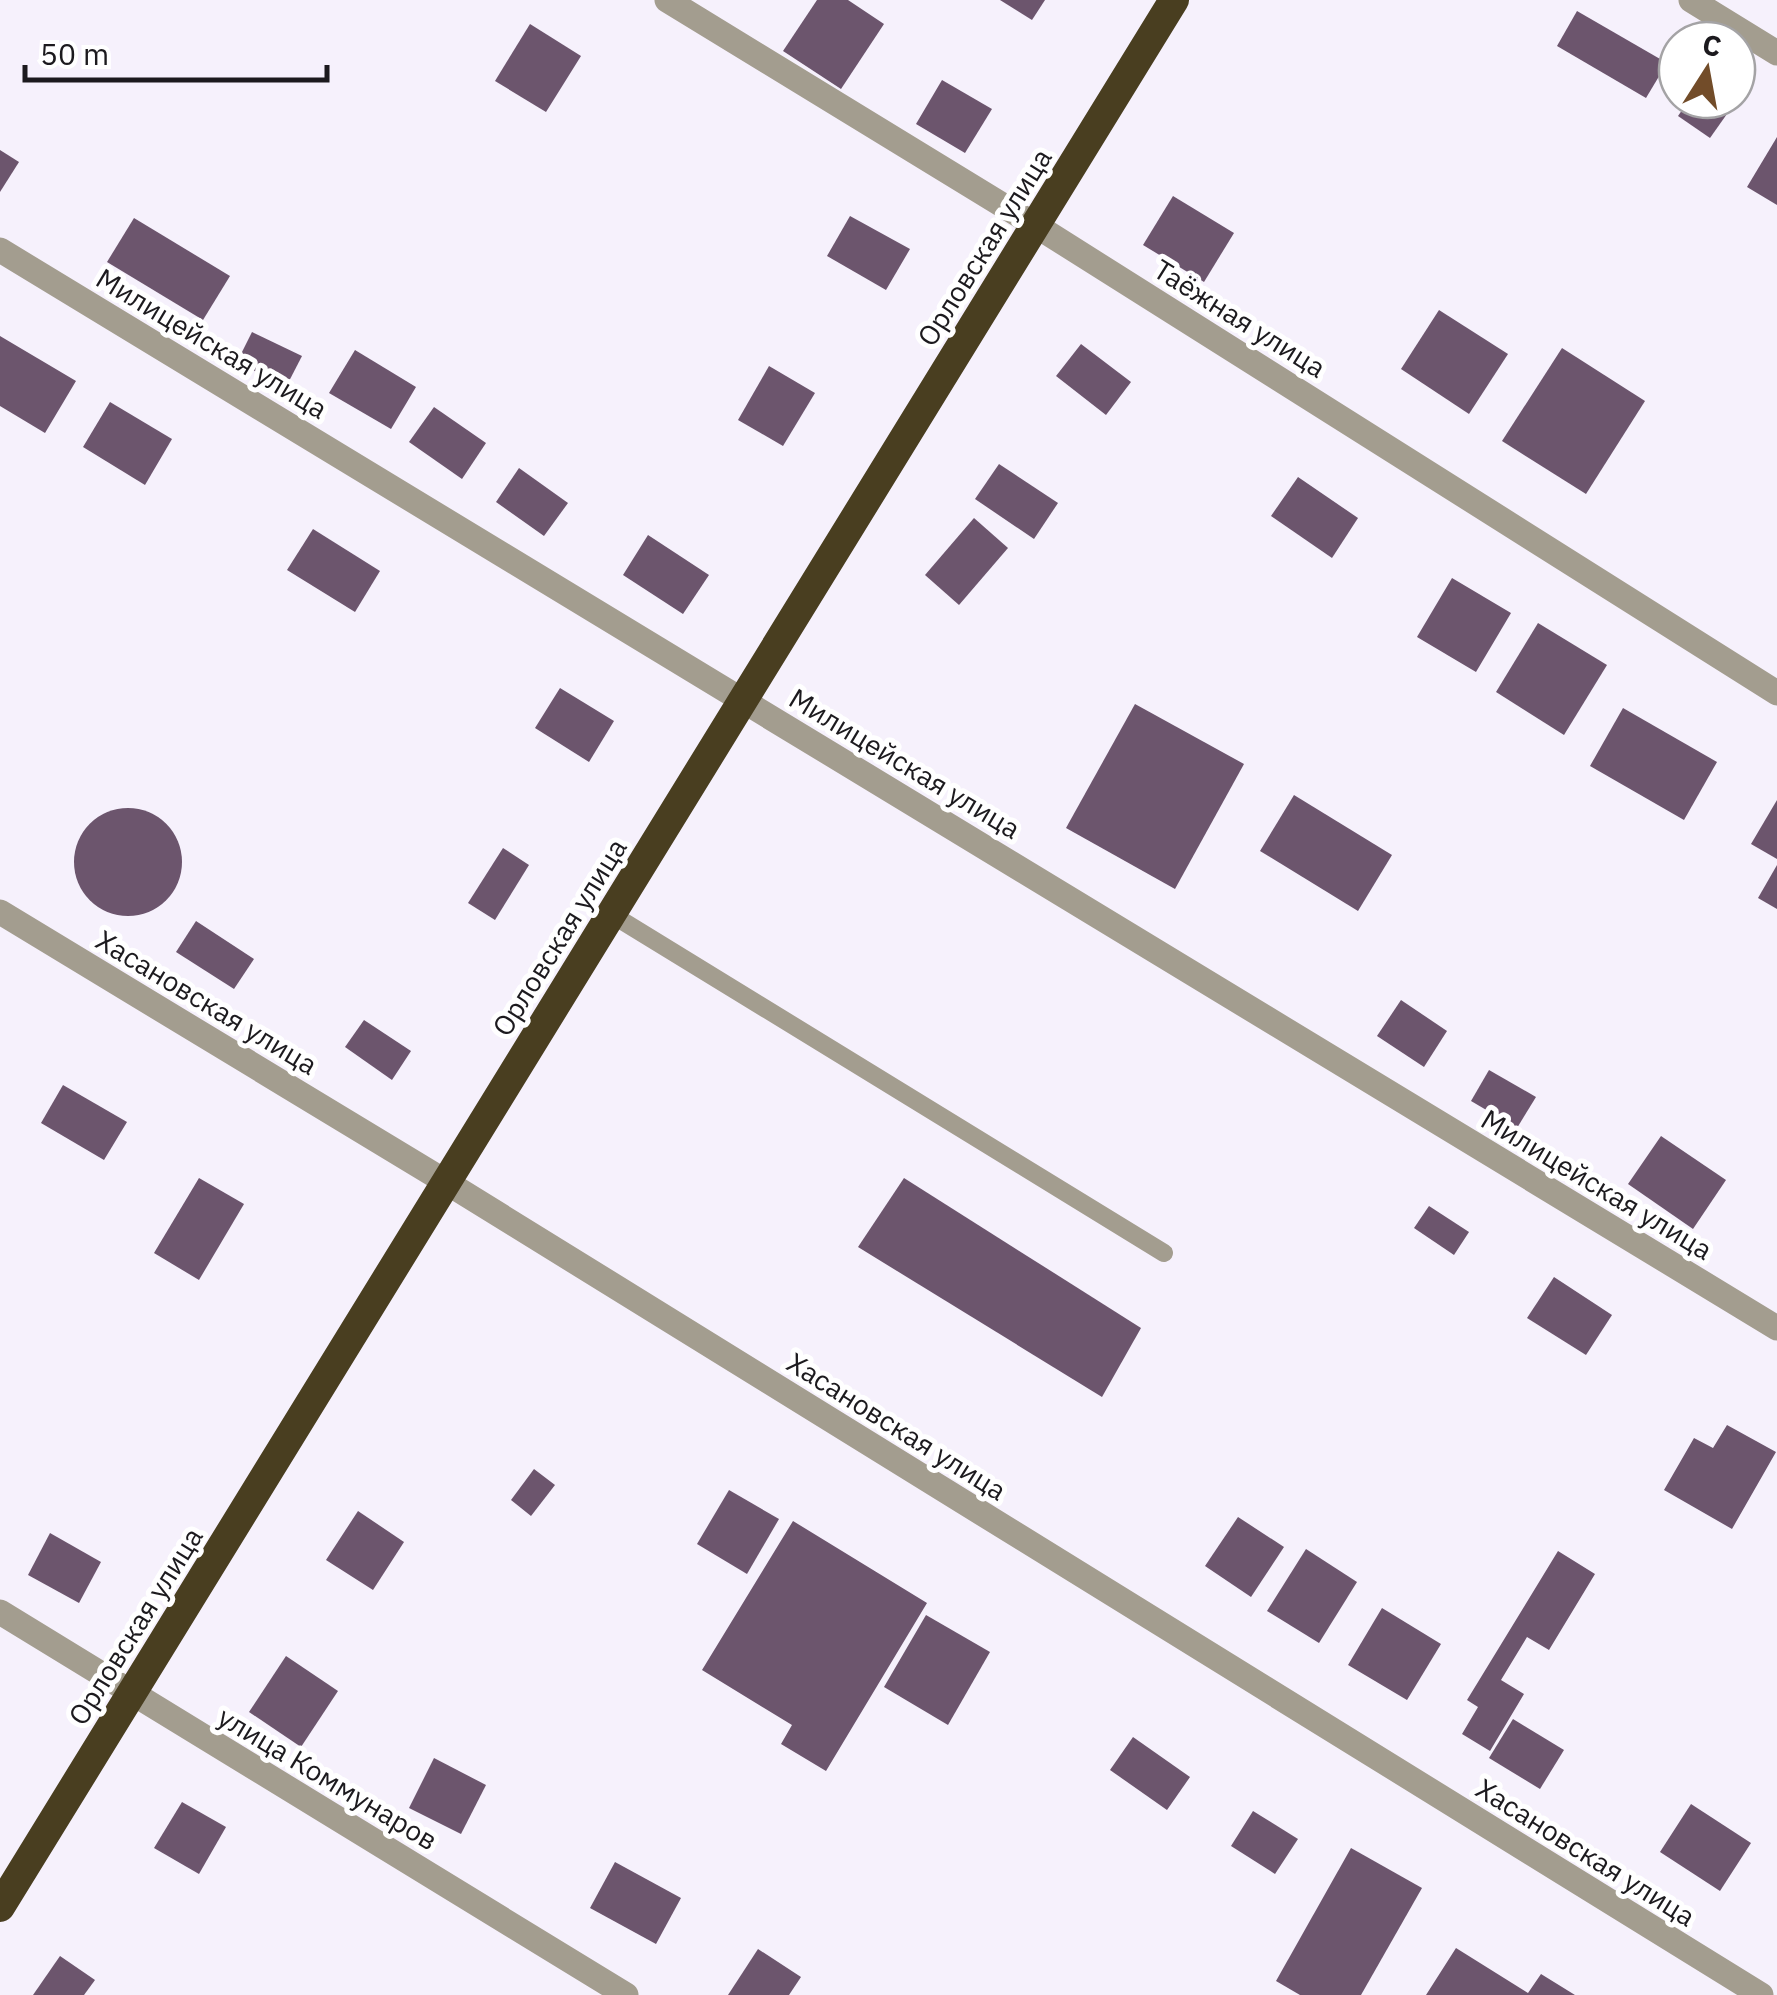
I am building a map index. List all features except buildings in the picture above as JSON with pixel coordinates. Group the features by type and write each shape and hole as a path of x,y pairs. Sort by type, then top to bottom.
{"highway":[{"name":"Орловская улица","path":"0,1907 1174,0"}],"street":[{"name":"Таёжная улица","path":"666,0 1036,224 1777,693"},
{"path":"1691,0 1777,52"},
{"name":"Милицейская улица","path":"0,250 1777,1328"},
{"name":"Хасановская улица","path":"0,912 446,1182 1761,1995"},
{"name":"улица Коммунаров","path":"0,1612 626,1995"}],"lane":[{"path":"611,914 1164,1253"}]}
